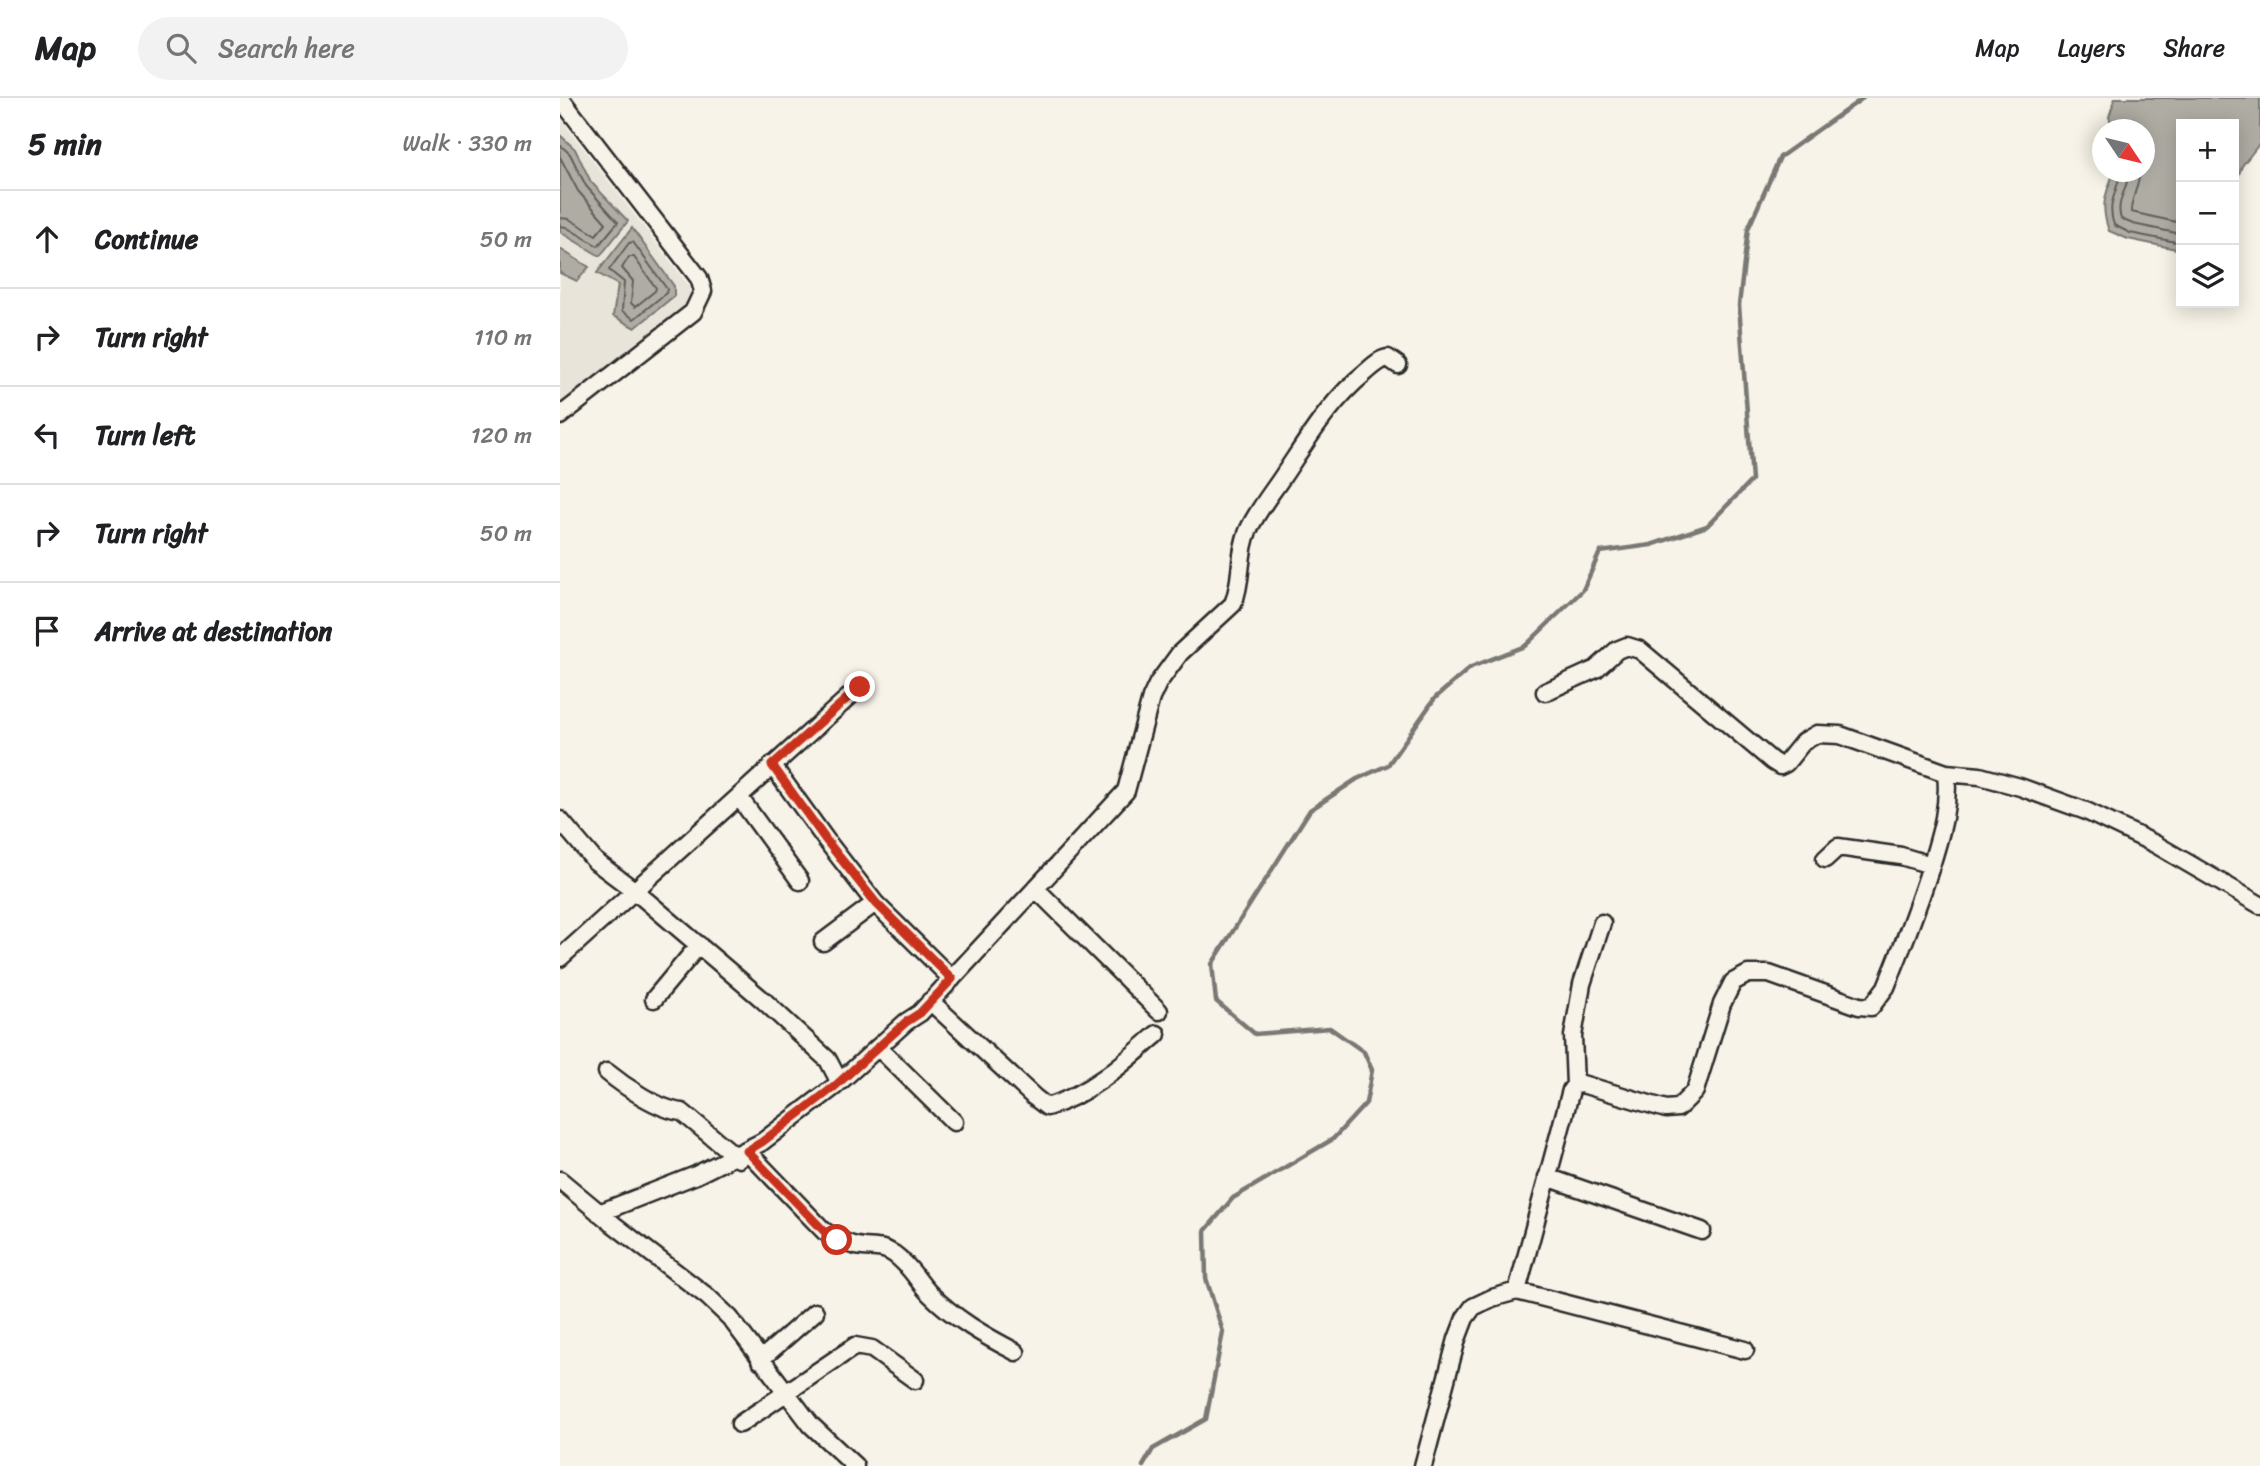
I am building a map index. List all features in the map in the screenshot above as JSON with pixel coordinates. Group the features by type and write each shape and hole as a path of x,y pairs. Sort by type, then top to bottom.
{"street":[{"path":"560,98 699,278 703,291 694,312 560,416"},
{"path":"599,1213 740,1156 762,1142 839,1081 930,1002 952,979 1126,791 1151,698 1158,683 1180,653 1233,604 1237,595 1243,546 1248,530 1333,402 1381,360 1388,358 1398,365"},
{"path":"1545,692 1596,669 1617,650 1632,646 1780,766 1786,763 1803,742 1817,734 1840,735 1946,773 1980,776 2020,787 2086,811 2155,844 2260,905"},
{"path":"560,958 860,687"},
{"path":"772,765 876,903 952,979"},
{"path":"1574,1085 1582,1084 1666,1109 1678,1108 1695,1091 1722,1004 1733,982 1748,974 1769,974 1859,1006 1871,1007 1886,987 1917,908 1943,827 1948,793 1946,773"},
{"path":"739,797 800,881"},
{"path":"560,820 595,861 635,891 764,1000 828,1060 839,1081"},
{"path":"1825,859 1838,847 1901,856 1931,864"},
{"path":"1036,888 1159,1011"},
{"path":"823,942 876,903"},
{"path":"1517,1291 1574,1085 1573,1036 1582,984 1602,923"},
{"path":"654,999 699,946"},
{"path":"930,1002 1047,1107 1080,1093 1125,1062 1157,1034"},
{"path":"878,1047 954,1122"},
{"path":"607,1072 656,1103 682,1112 740,1156 837,1240 861,1247 882,1247 893,1253 917,1276 929,1293 961,1320 1016,1352"},
{"path":"1547,1177 1702,1231"},
{"path":"560,1180 708,1297 730,1318 811,1424 855,1466"},
{"path":"1423,1466 1465,1318 1474,1307 1492,1298 1517,1291 1745,1350"},
{"path":"760,1360 815,1312"},
{"path":"740,1424 855,1346 872,1349 915,1380"}],"shaded area":[{"path":"560,118 690,287 684,310 560,407"}],"water":[{"path":"2115,98 2260,98 2260,143 2242,166 2239,174 2239,119 2176,119 2176,249 2128,239 2109,231 2105,201 2110,182 2155,182 2155,119 2109,117"},
{"path":"560,135 575,149 591,182 628,221 600,256 560,232"},
{"path":"632,228 674,286 674,296 635,328 613,316 618,285 597,273"},
{"path":"560,249 589,267 577,281 560,273"}],"waterway":[{"path":"1143,1466 1153,1449 1206,1419 1223,1332 1206,1278 1205,1231 1233,1198 1333,1139 1366,1103 1372,1070 1364,1052 1330,1028 1255,1034 1216,1001 1212,964 1310,810 1357,779 1388,765 1435,698 1471,667 1525,646 1583,590 1600,552 1651,545 1707,526 1752,480 1739,305 1748,229 1780,157 1863,98"}],"route":[{"path":"837,1240 824,1231 747,1151 834,1087 906,1022 920,1013 952,979 876,903 772,765 860,687"}]}
